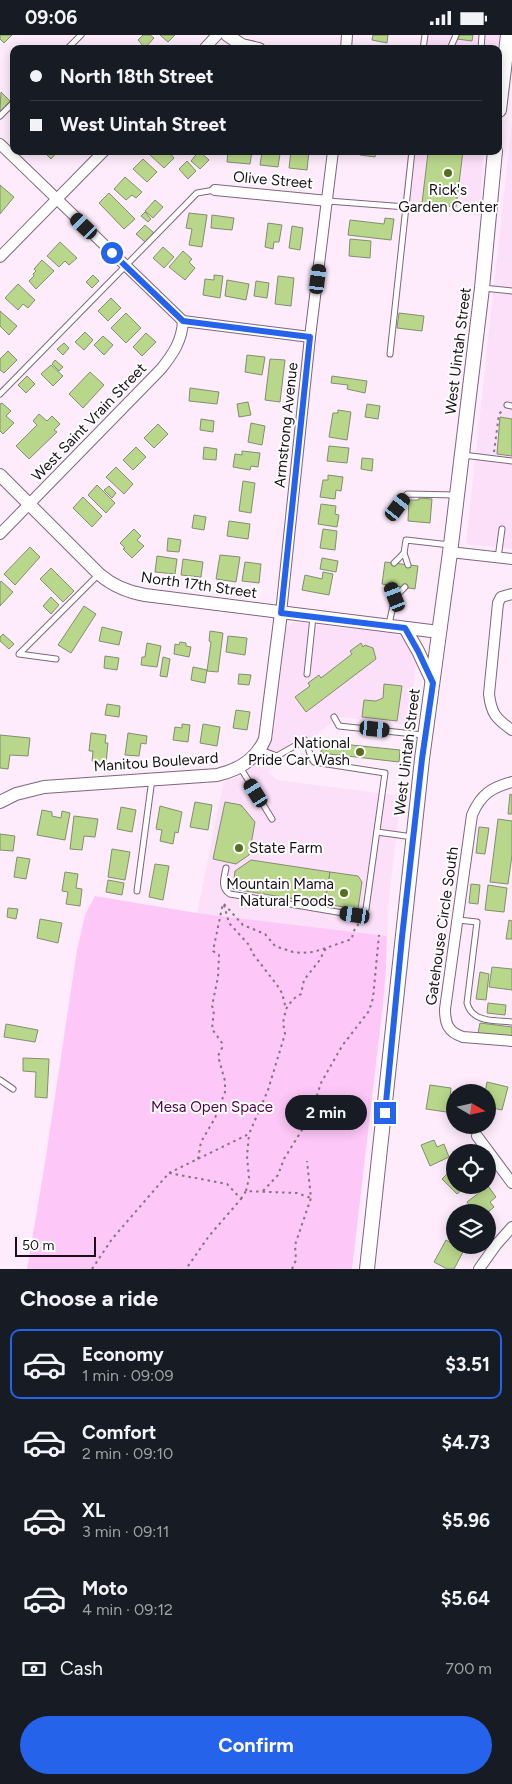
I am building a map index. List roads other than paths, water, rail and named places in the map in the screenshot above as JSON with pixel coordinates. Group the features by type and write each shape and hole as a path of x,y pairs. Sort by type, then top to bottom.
{"main road":[{"path":"502,91 508,35"},
{"name":"West Uintah Street","path":"367,1269 413,837 482,288 495,155"}],"street":[{"path":"208,45 217,35"},
{"path":"227,35 242,45"},
{"path":"0,143 10,153"},
{"path":"12,155 183,321 310,337"},
{"path":"0,257 100,155"},
{"name":"Armstrong Avenue","path":"281,613 310,337 334,155"},
{"name":"Olive Street","path":"215,190 328,201"},
{"name":"West Saint Vrain Street","path":"0,534 161,369 178,345 182,334 183,321"},
{"name":"North 17th Street","path":"0,475 99,574 114,586 133,593 440,632"},
{"path":"450,548 512,559"},
{"path":"512,594 501,597 498,603 489,694 490,707 494,715 512,730"},
{"path":"260,750 266,733 281,613"},
{"path":"405,628 433,683"},
{"name":"Manitou Boulevard","path":"0,801 16,794 44,787 217,775 239,767 254,757 260,750"},
{"name":"Gatehouse Circle South","path":"512,782 483,795 472,815 445,1009 445,1020 448,1029 455,1035 512,1041"},
{"path":"477,1136 512,1183"},
{"path":"478,1269 512,1227"}],"lane":[{"path":"71,45 81,35"},
{"path":"0,116 10,106"},
{"path":"390,354 412,155"},
{"path":"0,394 196,193 215,190"},
{"path":"328,201 406,207"},
{"path":"482,288 512,291"},
{"path":"462,455 512,461"},
{"path":"398,507 407,494 457,495"},
{"path":"498,558 502,529"},
{"path":"408,565 404,553 406,540 450,548"},
{"path":"394,563 404,553"},
{"path":"56,659 19,654 99,574"},
{"path":"391,585 395,597"},
{"path":"388,625 395,597 405,587"},
{"path":"307,674 313,616"},
{"path":"334,717 339,726 425,735"},
{"path":"226,868 223,885 230,894 355,915 362,913 366,909 385,773 314,762 311,759 309,746 305,740 277,756 260,750"},
{"path":"239,767 272,819"},
{"path":"137,891 152,779"},
{"path":"377,832 413,837"},
{"path":"457,920 478,922 467,1003 469,1010 476,1017 512,1022"},
{"path":"0,1080 13,1089"}],"place":[{"name":"Rick's Garden Center","path":"448,173"},
{"name":"National Pride Car Wash","path":"360,752"},
{"name":"State Farm","path":"239,848"},
{"name":"Mountain Mama Natural Foods","path":"344,893"}],"park label":[{"name":"Mesa Open Space","path":"212,1107"}]}
